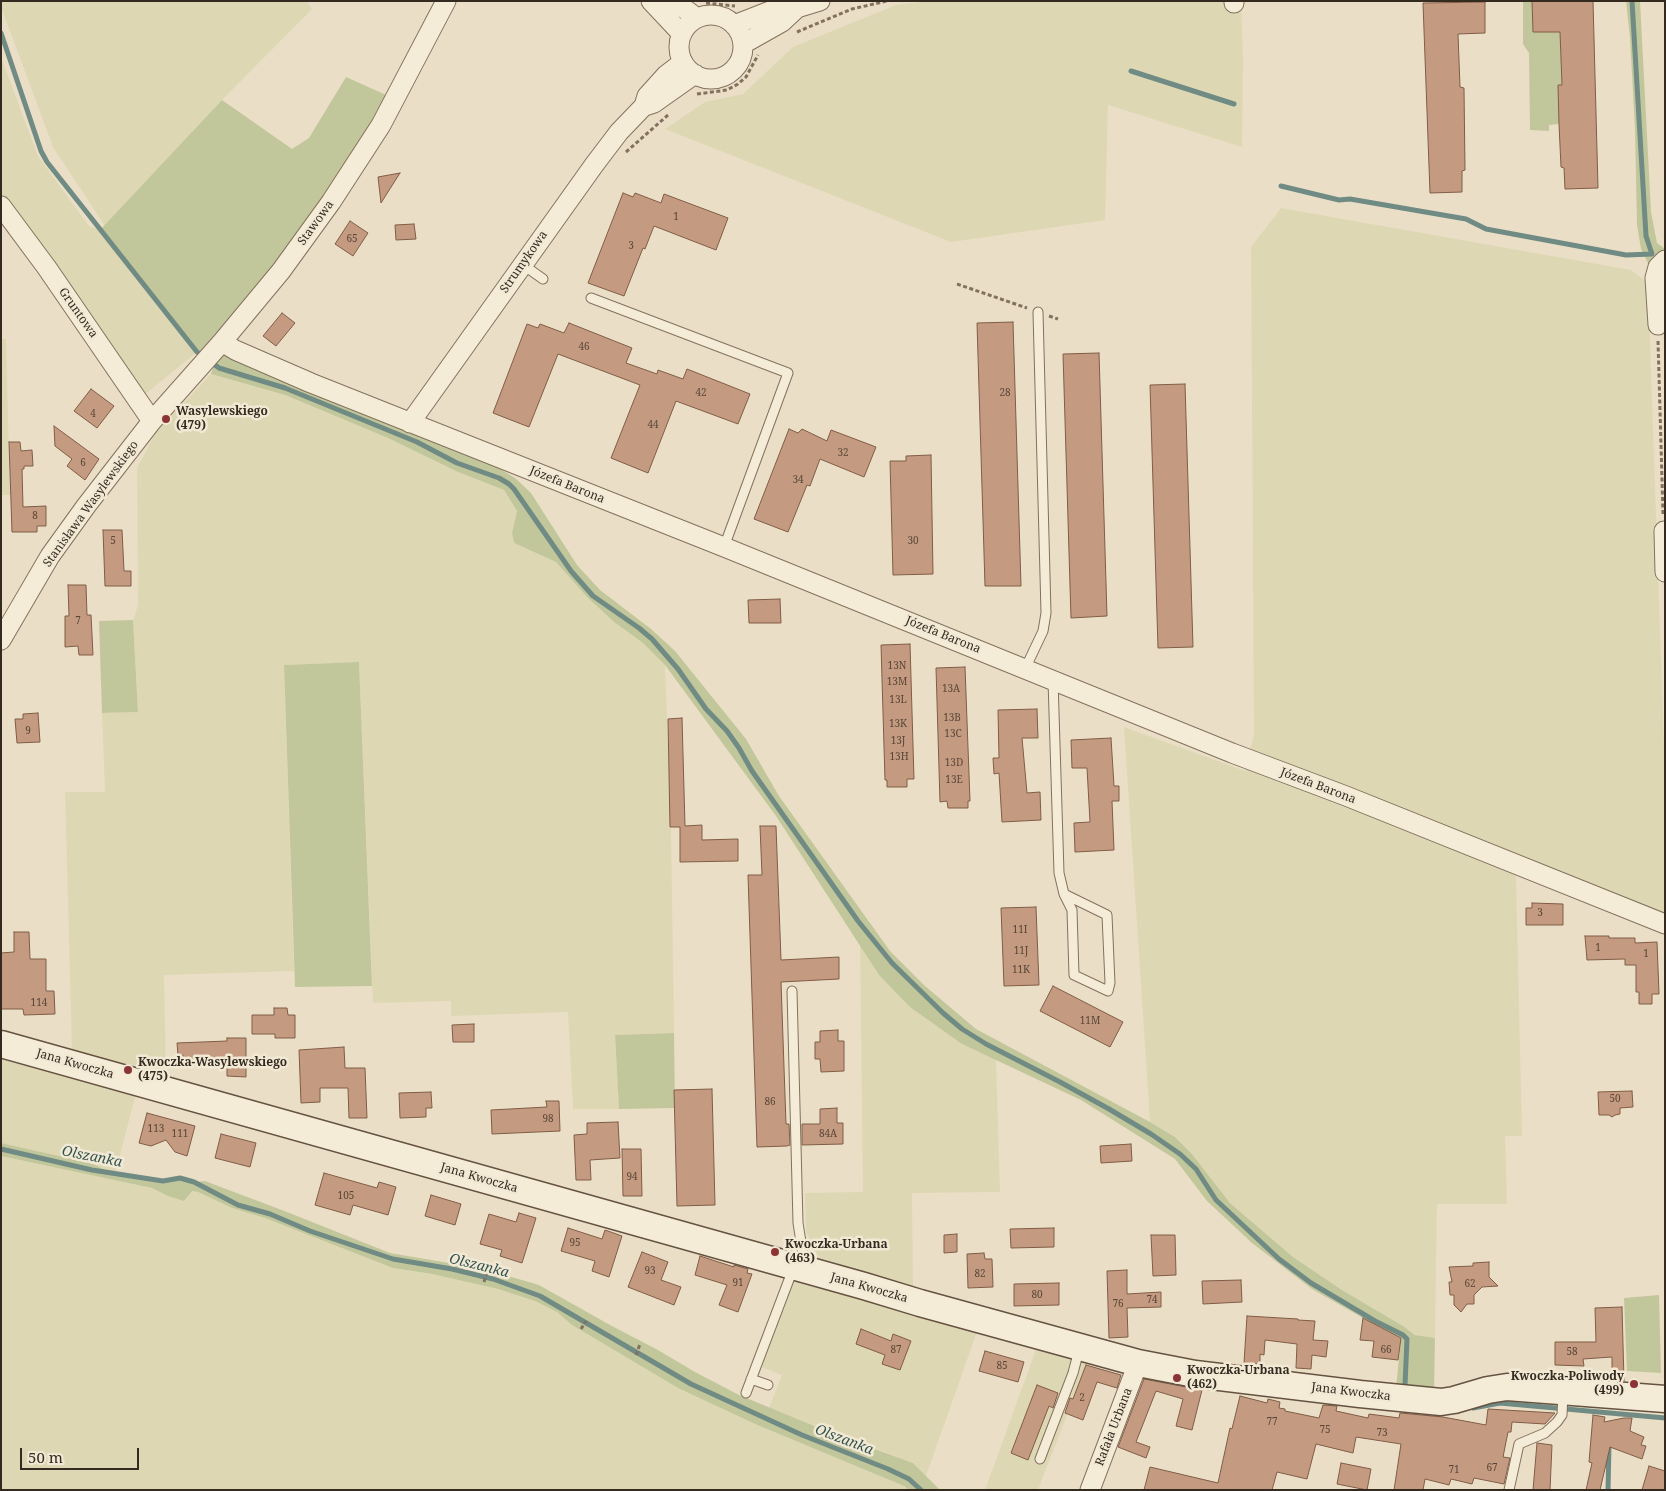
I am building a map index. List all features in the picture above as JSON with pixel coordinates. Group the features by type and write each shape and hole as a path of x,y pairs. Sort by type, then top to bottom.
{"street":[{"name":"Stawowa","path":"152,421 222,342 281,271 332,202 381,125 446,1"},
{"path":"651,1 682,34"},
{"path":"674,1 697,18"},
{"path":"734,25 775,9 797,8 820,1"},
{"path":"743,44 782,22 797,8"},
{"path":"712,15 720,16 734,25 740,34 743,44 739,63 724,76 704,78 689,68 680,52 682,34 690,23 697,18 712,15"},
{"name":"Strumykowa","path":"410,423 522,264 614,139 644,106 647,96 666,75 689,68"},
{"name":"Gruntowa","path":"1,206 47,268 152,421"},
{"path":"1658,325 1655,278 1658,267 1665,260"},
{"name":"Józefa Barona","path":"222,342 235,350 311,383 410,423 724,547 1232,753 1346,796 1665,924"},
{"name":"Stanisława Wasylewskiego","path":"1,640 50,556 152,421"},
{"path":"1664,531 1665,572"},
{"name":"Jana Kwoczka","path":"1,1044 1138,1363 1195,1374 1441,1402 1506,1387 1563,1402 1665,1399"},
{"name":"Rafała Urbana","path":"1090,1490 1138,1363"}],"lane":[{"path":"522,264 543,279"},
{"path":"591,298 788,373 724,547"},
{"path":"1025,669 1043,631 1046,613 1038,312"},
{"path":"1053,680 1059,873 1064,894 1072,910 1074,975 1108,991 1110,982 1107,914 1064,894"},
{"path":"746,1393 798,1268 804,1261 798,1223 792,992"},
{"path":"1040,1459 1073,1373 1080,1347"},
{"path":"751,1379 768,1385"},
{"path":"1508,1490 1519,1444 1545,1433 1557,1422 1563,1402"}],"path":[{"path":"797,32 852,9 887,1"},
{"path":"693,96 727,90 738,84 746,77 760,52"},
{"path":"621,159 674,110"},
{"path":"957,284 1058,319"},
{"path":"1658,325 1664,531"},
{"path":"484,1282 487,1272"},
{"path":"581,1328 586,1321"},
{"path":"636,1355 640,1344"}],"shaded area":[{"path":"1,1 307,1 312,9 222,100 105,226 53,147 1,7"},
{"path":"928,1 1241,1 1243,61 1242,147 1108,105 1105,220 951,242 665,129 705,102 743,94 793,47 896,5"},
{"path":"1,57 38,156 89,226 100,230 197,352 138,400 1,206"},
{"path":"1281,208 1631,270 1648,283 1665,775 1665,913 1520,859 1516,875 1522,1136 1505,1136 1507,1204 1437,1204 1435,1338 1415,1335 1293,1257 1230,1203 1192,1154 1175,1137 1150,1122 1124,727 1245,771 1254,734 1251,247"},
{"path":"1,339 6,339 10,495 1,495"},
{"path":"211,374 285,395 388,438 458,472 504,490 517,511 512,533 514,543 556,562 588,598 614,622 643,643 665,665 671,829 674,1033 615,1035 619,1109 573,1109 568,1012 451,1016 451,1001 373,1003 359,662 284,665 294,971 164,975 166,1079 72,1053 65,792 105,792 102,713 138,712 133,620 138,605 137,468 156,432"},
{"path":"860,944 879,975 962,1044 996,1059 1000,1192 912,1193 913,1288 819,1258 806,1232 805,1193 863,1192"},
{"path":"1,1044 139,1082 115,1174 90,1163 1,1143"},
{"path":"1,1156 152,1188 168,1196 192,1191 198,1192 232,1208 265,1218 393,1268 432,1274 498,1289 535,1301 557,1312 572,1325 678,1388 755,1424 904,1486 909,1490 1,1490"},
{"path":"786,1273 979,1326 926,1476 913,1463 769,1408 782,1375 751,1363"},
{"path":"1038,1344 1089,1358 1038,1490 985,1490"}],"green space":[{"path":"1523,1 1532,1 1534,32 1560,32 1562,85 1559,85 1559,124 1549,125 1549,131 1530,130 1529,53 1523,44"},
{"path":"1626,1 1640,1 1651,212 1657,243 1665,249 1665,279 1655,277 1641,249 1637,225 1635,129"},
{"path":"346,77 395,99 223,342 487,461 515,478 531,493 577,565 600,590 651,629 675,651 746,739 779,796 890,951 925,986 976,1029 1175,1137 1192,1154 1230,1203 1293,1257 1415,1335 1435,1338 1434,1390 1396,1388 1401,1338 1312,1289 1252,1243 1207,1201 1175,1159 1081,1100 962,1044 910,1007 879,975 776,816 665,665 643,643 614,622 588,598 556,562 514,543 512,533 517,511 504,490 458,472 388,438 285,395 211,374 222,342 197,352 100,230 222,100 292,149 309,138"},
{"path":"133,620 138,712 102,713 99,621"},
{"path":"359,662 372,986 295,987 284,665"},
{"path":"674,1033 675,1108 619,1109 615,1035"},
{"path":"1,1143 90,1163 115,1174 163,1181 180,1178 194,1182 205,1181 390,1253 484,1269 539,1285 739,1395 839,1436 913,1463 940,1490 909,1490 904,1486 755,1424 678,1388 572,1325 557,1312 535,1301 498,1289 432,1274 393,1268 265,1218 232,1208 198,1192 192,1191 184,1201 152,1188 1,1156"},
{"path":"1659,1295 1661,1373 1627,1371 1624,1298"}],"building":[{"path":"1532,1 1593,1 1598,188 1565,189 1564,168 1561,167 1559,124 1558,85 1562,85 1560,32 1533,32"},
{"path":"1485,2 1485,33 1458,34 1460,87 1464,88 1465,170 1462,171 1462,192 1430,193 1423,3"},
{"path":"400,173 381,203 378,177"},
{"path":"623,193 633,197 635,193 661,203 664,194 728,218 716,250 654,226 624,296 588,283"},
{"path":"350,221 368,233 353,256 335,244"},
{"path":"414,224 416,239 396,240 395,225"},
{"path":"282,313 295,323 276,346 263,336"},
{"path":"1013,322 1021,586 985,586 977,323"},
{"path":"569,323 632,348 626,363 657,374 658,370 683,379 687,369 750,394 738,424 676,401 648,473 611,458 640,385 558,354 529,427 493,413 527,324 538,328 540,324 564,333"},
{"path":"1099,353 1107,616 1071,618 1063,354"},
{"path":"1185,384 1193,647 1158,648 1150,385"},
{"path":"91,389 114,406 97,428 74,411"},
{"path":"54,426 99,459 85,480 67,466 72,459 55,446"},
{"path":"789,429 798,433 802,429 827,441 831,430 876,447 864,477 820,459 810,486 807,485 788,532 754,519"},
{"path":"9,442 20,442 21,451 32,450 33,466 24,466 24,469 22,469 23,507 46,506 46,526 37,526 37,532 12,532"},
{"path":"931,455 933,574 893,575 890,461 906,461 906,456"},
{"path":"103,530 122,530 124,571 131,571 131,586 105,586"},
{"path":"68,585 86,585 87,615 91,615 93,655 79,655 78,646 65,647 65,616 69,616"},
{"path":"780,599 781,623 749,623 748,600"},
{"path":"910,644 914,779 907,779 907,787 887,787 887,780 885,780 881,645"},
{"path":"965,667 970,801 968,801 968,808 948,808 947,801 940,802 936,668"},
{"path":"1037,709 1038,738 1022,738 1027,793 1040,792 1041,820 1002,822 999,773 994,774 993,758 999,758 998,710"},
{"path":"38,713 40,742 17,743 15,719 23,719 23,714"},
{"path":"682,718 685,826 702,825 702,840 738,839 738,861 680,862 680,827 670,827 668,719"},
{"path":"1111,738 1114,786 1119,786 1119,801 1112,801 1114,850 1075,852 1074,823 1090,822 1087,768 1072,768 1071,740"},
{"path":"760,826 776,826 781,960 839,957 839,979 781,982 786,1124 789,1124 790,1145 787,1146 757,1147 748,875 762,875"},
{"path":"1532,903 1563,904 1563,925 1526,925 1526,908 1532,908"},
{"path":"1036,907 1039,985 1004,986 1001,908"},
{"path":"14,932 29,932 30,959 46,959 46,991 54,991 55,1014 24,1015 23,1009 1,1009 1,953 14,952"},
{"path":"1585,936 1635,938 1635,943 1657,942 1659,994 1652,994 1652,1004 1639,1004 1639,992 1636,992 1636,965 1625,965 1625,959 1587,960"},
{"path":"1053,986 1123,1022 1110,1047 1040,1011"},
{"path":"274,1008 287,1008 288,1015 295,1015 295,1038 275,1038 275,1034 252,1034 252,1015 274,1015"},
{"path":"474,1024 474,1042 453,1042 452,1025"},
{"path":"838,1030 838,1041 844,1041 844,1071 821,1072 820,1059 815,1059 815,1042 820,1042 820,1031"},
{"path":"227,1038 246,1038 246,1077 227,1076 227,1064 184,1065 183,1055 178,1055 177,1043 227,1041"},
{"path":"344,1047 345,1068 365,1068 367,1118 349,1118 348,1088 320,1088 320,1102 301,1103 299,1050"},
{"path":"712,1089 715,1205 677,1206 674,1090"},
{"path":"1632,1091 1633,1107 1620,1108 1620,1114 1612,1117 1609,1115 1599,1115 1598,1092"},
{"path":"431,1092 432,1108 426,1108 426,1117 400,1118 399,1093"},
{"path":"546,1101 559,1101 560,1131 492,1134 491,1110 547,1107"},
{"path":"837,1108 837,1123 843,1123 843,1144 802,1145 802,1124 820,1124 820,1109"},
{"path":"147,1113 195,1126 187,1156 175,1152 166,1140 151,1146 139,1143"},
{"path":"618,1122 620,1158 590,1160 591,1180 576,1180 574,1135 587,1134 587,1123"},
{"path":"221,1134 256,1143 250,1167 215,1158"},
{"path":"1131,1144 1132,1161 1101,1163 1100,1146"},
{"path":"622,1149 641,1149 642,1196 623,1196"},
{"path":"324,1173 377,1188 379,1182 396,1187 388,1215 353,1205 350,1215 315,1205"},
{"path":"431,1195 461,1204 455,1225 425,1216"},
{"path":"519,1213 536,1218 522,1263 500,1256 502,1250 480,1244 489,1214 516,1222"},
{"path":"568,1228 602,1239 605,1230 622,1236 609,1277 592,1271 595,1261 561,1251"},
{"path":"1054,1228 1054,1247 1011,1248 1010,1229"},
{"path":"957,1234 957,1252 944,1253 944,1235"},
{"path":"1151,1235 1175,1235 1176,1275 1153,1276"},
{"path":"642,1252 668,1262 661,1280 681,1287 674,1305 628,1287"},
{"path":"984,1253 985,1259 992,1259 993,1287 968,1288 967,1254"},
{"path":"700,1256 734,1267 734,1265 748,1269 747,1273 752,1274 738,1312 719,1305 727,1285 695,1275"},
{"path":"1489,1262 1489,1277 1498,1286 1482,1287 1474,1295 1474,1304 1467,1304 1461,1312 1454,1305 1454,1295 1450,1295 1449,1282 1452,1282 1449,1267 1473,1266 1473,1263"},
{"path":"1127,1270 1127,1294 1161,1292 1161,1307 1127,1308 1128,1337 1109,1338 1107,1271"},
{"path":"1241,1280 1242,1302 1203,1304 1202,1281"},
{"path":"1059,1283 1059,1305 1014,1306 1014,1284"},
{"path":"1622,1307 1624,1381 1612,1380 1612,1357 1583,1359 1584,1366 1555,1365 1555,1342 1596,1342 1595,1308"},
{"path":"1247,1316 1315,1321 1313,1340 1328,1341 1326,1357 1312,1355 1311,1369 1296,1368 1297,1344 1265,1340 1264,1355 1260,1354 1260,1364 1244,1363"},
{"path":"1363,1318 1401,1338 1398,1360 1372,1357 1374,1341 1360,1340"},
{"path":"861,1329 891,1341 893,1334 911,1341 900,1370 882,1364 885,1355 856,1344"},
{"path":"985,1351 1024,1362 1018,1382 979,1371"},
{"path":"1086,1365 1121,1375 1117,1388 1097,1382 1083,1420 1065,1413 1070,1398 1073,1399"},
{"path":"1144,1379 1202,1390 1192,1430 1176,1426 1183,1399 1156,1391 1136,1442 1150,1447 1146,1458 1118,1447"},
{"path":"1037,1385 1058,1393 1053,1408 1049,1406 1028,1460 1011,1453"},
{"path":"1240,1396 1267,1403 1268,1399 1280,1402 1279,1408 1285,1409 1285,1411 1319,1418 1323,1405 1337,1406 1336,1411 1368,1418 1369,1414 1399,1418 1400,1413 1443,1417 1486,1425 1488,1409 1555,1413 1545,1424 1512,1422 1511,1432 1508,1432 1503,1457 1510,1458 1504,1484 1474,1478 1472,1484 1451,1479 1449,1485 1425,1479 1423,1490 1394,1490 1401,1444 1356,1437 1353,1453 1316,1444 1307,1479 1277,1472 1272,1490 1144,1490 1150,1467 1218,1483 1230,1428 1232,1429"},
{"path":"1593,1415 1605,1417 1604,1422 1632,1418 1630,1431 1644,1437 1641,1445 1646,1446 1642,1459 1610,1447 1600,1490 1586,1490 1592,1463 1589,1462"},
{"path":"1537,1443 1552,1445 1550,1490 1533,1490"},
{"path":"1341,1463 1371,1469 1367,1490 1337,1484"},
{"path":"1649,1466 1665,1471 1665,1490 1642,1490"}],"waterway":[{"path":"1281,186 1339,200 1350,199 1466,219 1486,229 1626,255 1652,254 1646,236 1632,1"},
{"path":"1,33 41,151 47,162 197,352 203,356"},
{"path":"1131,71 1234,104"},
{"path":"210,361 219,368 285,388 417,442 457,463 499,478 509,484 571,571 593,596 652,639 678,669 706,709 727,731 752,771 858,921 892,963 962,1029 986,1044 1109,1109 1180,1154 1196,1169 1216,1200 1279,1259 1311,1283 1375,1321 1403,1335 1407,1339 1405,1385"},
{"name":"Olszanka","path":"1,1149 92,1170 163,1181 180,1178 194,1182 238,1205 270,1214 310,1231 393,1259 452,1269 493,1279 540,1296 691,1384 802,1435 888,1469 909,1479 921,1490"},
{"path":"1473,1408 1500,1403 1665,1418"},
{"name":"Olszanka","path":"1608,1490 1609,1445"}],"place":[{"name":"Wasylewskiego (479)","path":"166,419"},
{"name":"Kwoczka-Wasylewskiego (475)","path":"128,1070"},
{"name":"Kwoczka-Urbana (463)","path":"775,1252"},
{"name":"Kwoczka-Urbana (462)","path":"1177,1378"},
{"name":"Kwoczka-Poliwody (499)","path":"1634,1384"}]}
